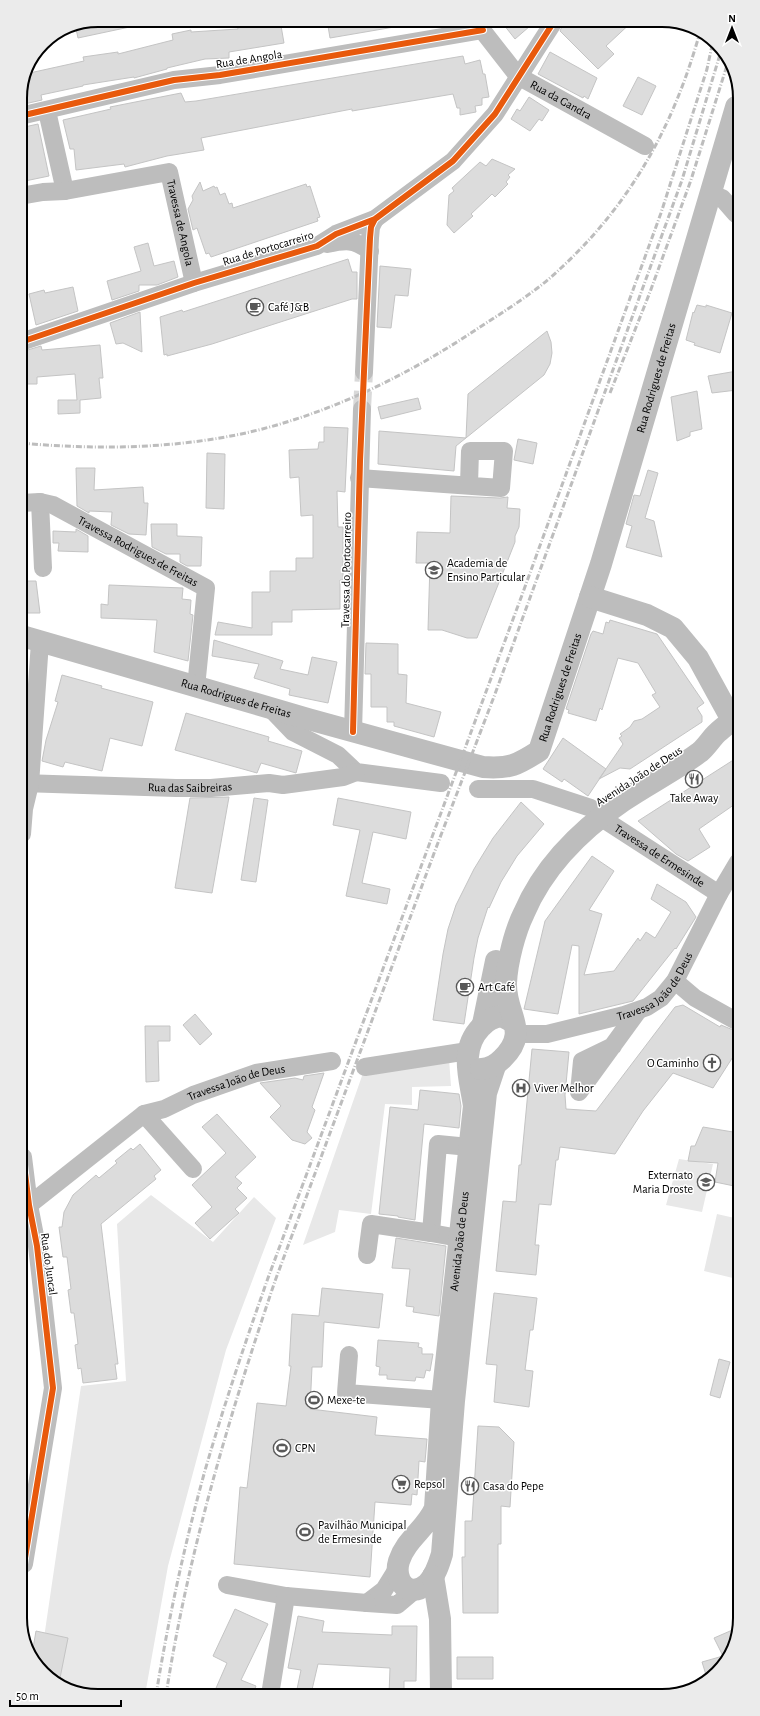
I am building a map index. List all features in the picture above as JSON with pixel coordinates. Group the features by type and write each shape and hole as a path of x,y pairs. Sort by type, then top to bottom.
{"main road":[{"name":"Rua Rodrigues de Freitas","path":"31,639 271,709 483,767 500,768 518,765 539,751 601,564 733,117"},
{"path":"590,597 647,615 673,628 698,658 729,723"},
{"name":"Avenida João de Deus","path":"397,1568 406,1546 432,1515 435,1508 486,1093 495,1066 508,1053 516,1040 515,1028 507,997 506,983 512,951 523,913 542,880 595,812 626,782 693,742 729,723"},
{"name":"Avenida João de Deus","path":"424,1584 440,1561 445,1522 446,1426 442,1400 474,1106 468,1079 468,1054 473,1037 483,1024 490,997 499,948 512,908 533,873 562,835 595,812"},
{"path":"483,1024 490,1019 502,1016 515,1028"},
{"path":"468,1054 471,1063 482,1069 495,1066"},
{"path":"416,1535 429,1534 439,1541 441,1547"},
{"path":"397,1568 397,1575 404,1586 410,1589 424,1584"},
{"path":"424,1584 440,1619 441,1689"},
{"path":"424,1584 429,1642 428,1689"}],"street":[{"name":"Rua de Angola","path":"27,115 174,80 220,75 469,27"},
{"name":"Rua da Gandra","path":"481,27 518,76 645,146"},
{"name":"Rua de Portocarreiro","path":"317,246 336,234 375,219 453,161 495,114 550,27"},
{"path":"47,111 65,191"},
{"name":"Travessa de Angola","path":"27,195 65,191 169,172 194,283"},
{"path":"710,194 722,198 733,211"},
{"path":"364,372 371,227 375,219"},
{"name":"Rua de Portocarreiro","path":"27,340 194,283 317,246 352,241 361,244 370,251"},
{"name":"Travessa do Portocarreiro","path":"353,732 362,409"},
{"path":"360,478 469,485"},
{"path":"40,502 43,568"},
{"name":"Travessa Rodrigues de Freitas","path":"27,503 40,502 53,505 206,588 196,687"},
{"path":"27,755 31,639"},
{"path":"271,709 293,732 338,755 356,772 441,783"},
{"name":"Rua das Saibreiras","path":"27,784 211,788 269,783 283,785 343,777 356,772"},
{"name":"Travessa de Ermesinde","path":"478,789 533,789 595,812 719,894"},
{"name":"Travessa João de Deus","path":"515,1028 547,1034 624,1016 647,1007 661,998 675,981 719,894 733,870"},
{"path":"675,981 695,998 733,1019"},
{"path":"613,1046 638,1011"},
{"path":"365,1067 468,1054"},
{"name":"Travessa João de Deus","path":"29,1205 144,1114 164,1109 193,1095 256,1073 332,1061"},
{"path":"144,1114 193,1169"},
{"path":"431,1233 438,1144 469,1147"},
{"name":"Rua do Juncal","path":"27,1189 30,1247 53,1388 27,1546"},
{"path":"367,1255 371,1224 459,1238"},
{"path":"349,1355 346,1393 442,1400"},
{"path":"367,1603 384,1590 397,1568"},
{"path":"227,1584 286,1596 367,1603 398,1604 424,1584"},
{"path":"271,1689 286,1596"}],"shaded area":[{"path":"449,1059 451,1086 412,1087 412,1105 385,1104 371,1214 339,1210 335,1232 303,1245 363,1073"},
{"path":"679,1159 713,1164 702,1212 666,1205"},
{"path":"151,1195 213,1242 254,1197 276,1218 226,1350 168,1566 146,1689 84,1688 62,1680 41,1660 81,1386 126,1381 117,1224"},
{"path":"717,1214 733,1218 733,1278 704,1271"}],"building":[{"path":"98,27 130,27 78,38 76,30 79,29"},
{"path":"238,27 281,27 284,43 229,52 229,58 205,59 134,78 83,85 41,95 42,100 27,103 29,79 31,73 84,61 83,57 118,52 118,54 173,40 172,34 191,30 191,32 238,29"},
{"path":"328,27 394,27 330,38"},
{"path":"506,27 529,27 515,39"},
{"path":"562,27 626,27 606,46 614,54 598,69 560,31"},
{"path":"550,52 597,78 588,99 584,96 583,98 538,74"},
{"path":"463,56 465,64 480,60 483,74 485,74 489,97 482,98 482,105 475,106 476,112 460,115 460,108 457,108 453,94 352,111 352,109 201,138 204,150 167,156 125,167 124,164 76,170 74,149 70,149 63,120 111,109 110,107 181,93 185,102 196,101"},
{"path":"638,77 656,86 642,115 623,106"},
{"path":"529,97 549,110 542,121 539,119 530,131 511,119 517,109 520,111"},
{"path":"38,124 49,176 27,181 27,126"},
{"path":"492,159 515,169 508,175 510,177 506,182 508,184 495,197 492,194 471,214 473,216 454,233 447,225 449,195 454,191 452,188 480,162 486,166"},
{"path":"200,182 203,191 214,186 215,188 217,187 220,195 225,193 229,204 232,203 233,208 306,184 307,187 310,186 320,217 317,218 318,221 211,257 209,253 206,254 197,228 193,230 188,209 193,200 192,196"},
{"path":"148,243 154,266 174,261 178,277 157,285 139,285 139,291 112,300 107,281 141,271 134,247"},
{"path":"348,259 352,272 357,272 357,299 352,299 212,344 167,356 167,354 164,355 160,317 182,310 183,312"},
{"path":"380,266 411,269 408,296 395,295 391,328 377,327"},
{"path":"73,287 78,311 36,325 29,294 44,290 45,293"},
{"path":"697,305 706,307 706,305 732,313 720,353 694,345 695,343 686,340 693,312 694,313"},
{"path":"140,312 142,352 123,343 116,344 110,323"},
{"path":"547,331 551,342 552,353 550,364 544,375 466,438 468,394"},
{"path":"100,345 103,378 99,378 101,398 80,400 80,413 58,414 58,400 77,400 75,374 37,377 37,384 27,384 27,350 41,346 42,350"},
{"path":"733,372 733,390 712,393 708,376"},
{"path":"697,391 702,429 690,432 690,436 677,441 671,397"},
{"path":"418,398 421,409 381,419 378,407"},
{"path":"324,427 348,428 345,492 337,491 338,527 343,527 343,580 340,580 340,609 292,610 292,622 272,622 272,635 215,635 218,622 252,628 252,592 270,592 270,571 296,571 296,558 313,558 313,515 301,516 299,477 290,478 289,450 318,449 319,442 324,442"},
{"path":"379,431 466,438 456,446 454,471 378,464"},
{"path":"518,439 537,443 533,464 514,460"},
{"path":"207,453 225,454 224,509 206,508"},
{"path":"76,468 95,468 94,490 143,487 144,503 148,503 146,535 129,534 111,525 112,512 89,511 89,513 77,506"},
{"path":"648,470 658,473 645,518 654,521 662,557 626,547 632,526 626,524 634,495 640,496"},
{"path":"451,496 508,497 507,508 520,509 519,527 515,536 515,542 477,638 467,638 442,630 428,630 430,563 416,563 417,532 450,533"},
{"path":"151,524 177,524 177,536 202,537 201,566 187,566 180,562 180,554 166,554 152,547"},
{"path":"76,529 88,536 88,552 58,551 59,543 53,543 53,531 76,532"},
{"path":"27,581 36,581 40,613 27,613"},
{"path":"109,585 183,588 182,599 191,600 190,614 193,615 188,661 154,652 157,620 101,618 101,604 108,605"},
{"path":"610,620 657,634 704,703 697,708 702,716 702,722 630,769 620,768 599,779 623,744 619,738 622,736 620,734 630,727 634,721 642,719 660,707 652,695 656,693 638,663 618,658 602,710 600,708 596,721 568,713 569,710 566,709 591,634 593,631 603,634 606,622 609,623"},
{"path":"214,640 283,661 280,669 308,675 312,657 337,662 328,703 289,695 290,689 254,678 259,664 212,656"},
{"path":"366,643 398,644 398,674 407,675 406,703 441,712 434,737 394,726 394,722 387,722 387,707 371,707 371,674 365,674"},
{"path":"62,675 102,686 101,688 153,702 142,746 110,738 102,771 65,762 63,767 42,761 46,740 58,702 55,701"},
{"path":"186,713 269,737 268,741 302,751 296,773 261,763 257,773 175,750"},
{"path":"563,738 606,769 588,796 564,779 562,782 543,769"},
{"path":"733,760 733,805 699,829 710,847 688,861 676,854 638,821"},
{"path":"229,797 212,893 175,888 190,798"},
{"path":"254,798 268,800 256,882 241,880"},
{"path":"338,798 411,812 406,839 373,832 362,883 390,889 387,904 346,896 360,830 333,825"},
{"path":"521,802 544,824 517,856 501,882 489,908 488,907 478,938 464,1024 433,1020 448,929 456,905 474,869 493,838"},
{"path":"592,856 614,871 589,910 602,914 584,975 614,971 638,938 640,941 646,932 655,938 671,912 651,899 657,884 686,902 696,917 676,949 675,948 633,1001 579,1014 579,946 572,945 558,1014 524,1009 545,921"},
{"path":"683,1005 720,1027 721,1025 733,1030 733,1057 713,1088 673,1073 643,1111 615,1154 560,1147 558,1160 556,1160 551,1205 539,1204 535,1245 539,1245 536,1275 496,1271 503,1201 516,1202 532,1049 569,1052 565,1095 566,1109 596,1111 675,1007"},
{"path":"195,1014 212,1034 200,1045 183,1025"},
{"path":"145,1026 170,1026 170,1041 158,1041 159,1081 146,1082"},
{"path":"324,1073 312,1107 315,1110 307,1132 312,1138 305,1144 292,1140 270,1117 281,1106 260,1083 295,1078 303,1080 304,1076"},
{"path":"420,1090 459,1094 461,1106 459,1128 424,1124 415,1220 379,1214 390,1107 418,1110"},
{"path":"217,1114 256,1157 235,1177 242,1183 237,1188 247,1198 235,1209 239,1213 210,1239 195,1223 212,1207 192,1185 226,1153 202,1127"},
{"path":"703,1127 733,1132 733,1186 715,1182 718,1163 688,1161 691,1146 695,1146"},
{"path":"140,1144 161,1170 154,1176 156,1179 101,1224 118,1364 115,1364 117,1379 83,1383 81,1368 78,1369 75,1345 78,1344 74,1313 71,1313 68,1290 71,1289 67,1257 63,1257 59,1227 62,1227 64,1212 73,1195 96,1175 99,1178 117,1163 115,1161 131,1148 133,1150"},
{"path":"396,1238 446,1246 439,1316 413,1312 414,1307 406,1306 410,1269 392,1268"},
{"path":"322,1288 383,1294 379,1328 324,1322 322,1367 312,1367 310,1409 377,1417 375,1435 427,1439 425,1462 419,1461 417,1495 412,1494 411,1505 375,1502 370,1577 234,1564 240,1487 247,1488 257,1403 286,1406 291,1366 289,1366 292,1314 319,1316"},
{"path":"494,1293 537,1298 533,1330 530,1330 525,1370 533,1371 529,1407 494,1402 497,1365 486,1364"},
{"path":"378,1340 419,1343 418,1347 422,1348 422,1354 433,1354 430,1371 426,1370 424,1378 416,1377 415,1381 387,1379 387,1375 379,1375 380,1367 376,1366"},
{"path":"719,1359 730,1362 720,1398 710,1395"},
{"path":"478,1426 499,1427 514,1442 510,1507 501,1506 501,1544 498,1544 498,1613 463,1613 462,1557 465,1557 465,1521 472,1521"},
{"path":"235,1609 268,1624 241,1680 256,1686 255,1689 216,1689 227,1663 213,1656"},
{"path":"298,1616 324,1621 322,1632 392,1635 392,1626 417,1626 416,1681 404,1681 404,1689 389,1689 390,1668 318,1664 312,1689 297,1689 301,1670 288,1668"},
{"path":"732,1630 723,1655 714,1638"},
{"path":"36,1631 68,1638 60,1678 45,1665 33,1647"},
{"path":"722,1656 706,1674 702,1662"},
{"path":"457,1657 493,1657 493,1679 457,1679"}],"tunnel":[{"path":"362,409 364,372"}],"railway":[{"path":"27,443 78,447 164,445 222,438 250,432 310,414 368,391 451,346 510,308 551,277 586,243 609,216 629,189 663,130 677,99 699,36"},
{"path":"157,1689 183,1556 211,1449 243,1351 268,1278 522,595 661,213 707,69 712,48"},
{"path":"167,1689 175,1642 198,1537 226,1434 275,1281 436,848 495,694 682,180 719,57"},
{"path":"610,393 650,292 691,180 726,67"}],"cycle path":[{"path":"27,340 194,283 317,246 336,234 375,219 453,161 495,114 551,27"},
{"path":"27,114 174,80 220,75 483,30"},
{"path":"353,732 360,461 370,238 371,227 375,219"},
{"path":"27,1189 37,1246 53,1388 27,1546"}],"place":[{"name":"Café J&B","path":"255,307"},
{"name":"Academia de Ensino Particular","path":"434,570"},
{"name":"Take Away","path":"694,779"},
{"name":"Art Café","path":"465,987"},
{"name":"O Caminho","path":"712,1063"},
{"name":"Viver Melhor","path":"521,1088"},
{"name":"Externato Maria Droste","path":"706,1182"},
{"name":"Mexe-te","path":"314,1400"},
{"name":"CPN","path":"282,1448"},
{"name":"Repsol","path":"401,1484"},
{"name":"Casa do Pepe","path":"470,1486"},
{"name":"Pavilhão Municipal de Ermesinde","path":"305,1532"}]}
